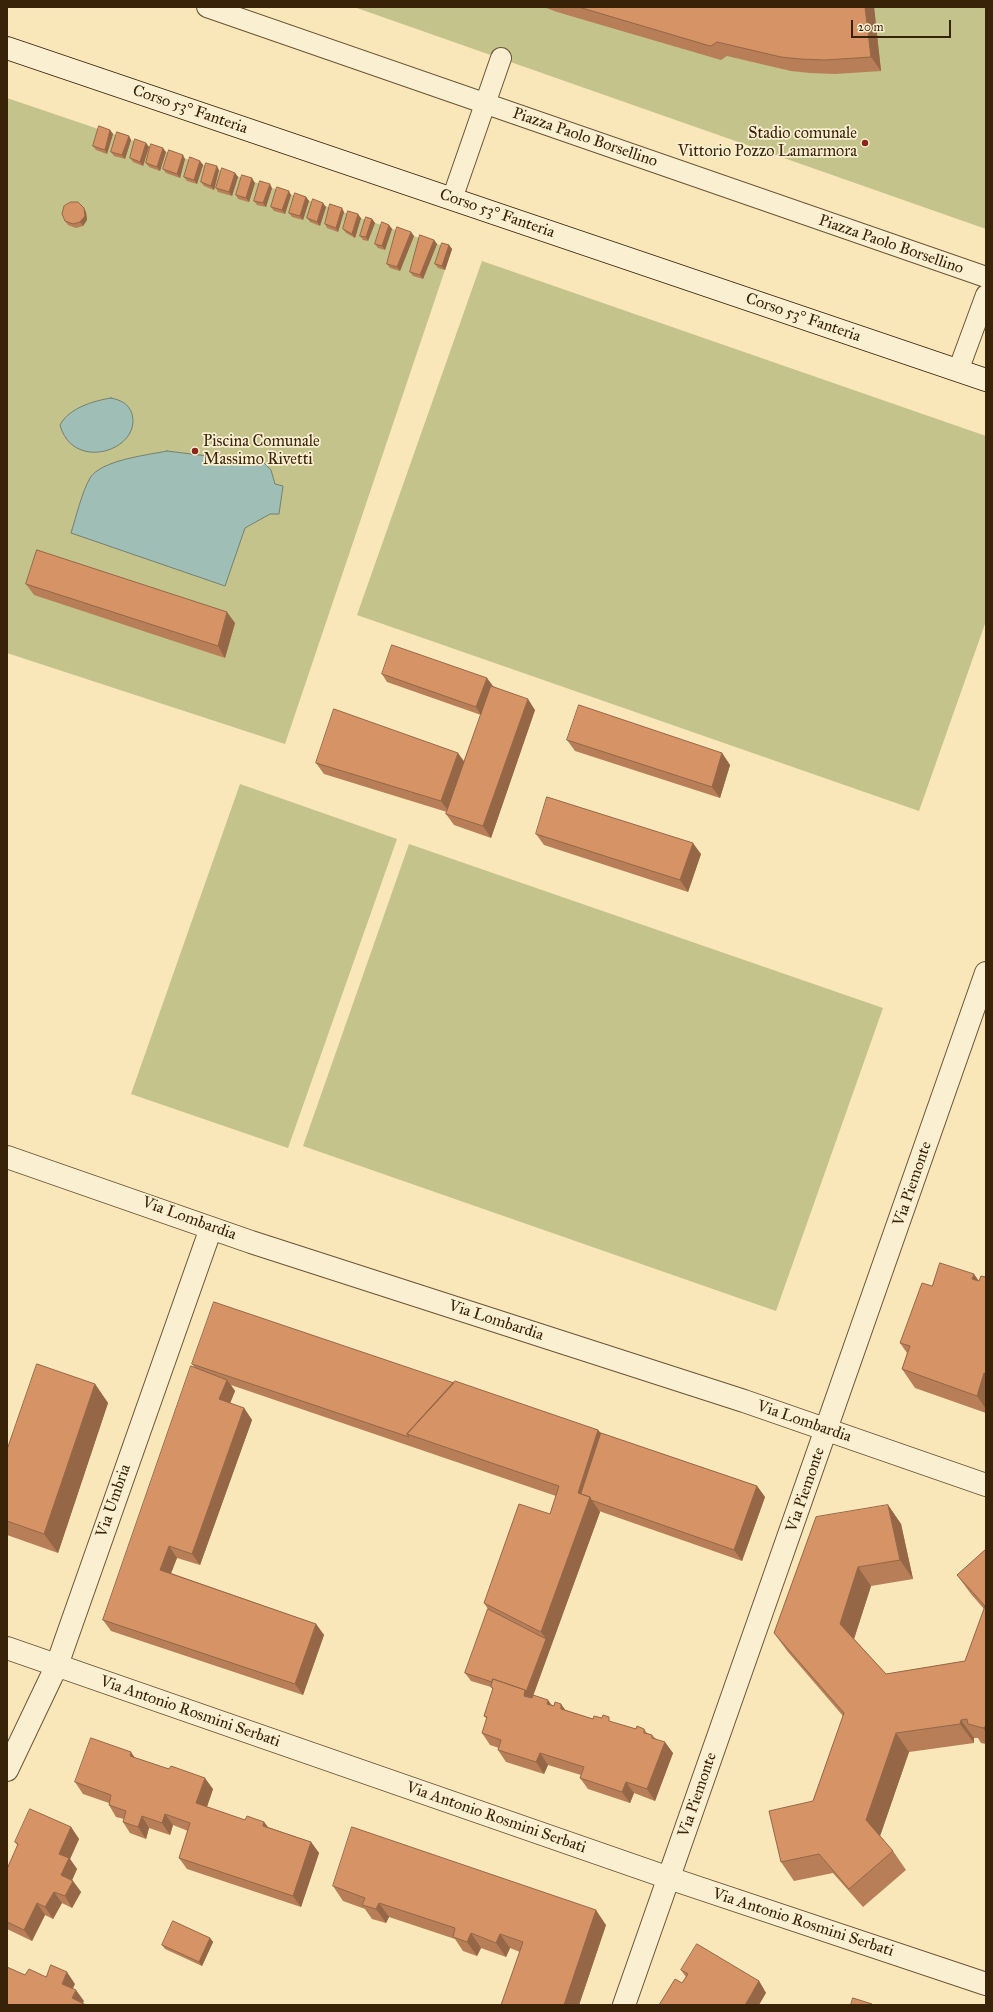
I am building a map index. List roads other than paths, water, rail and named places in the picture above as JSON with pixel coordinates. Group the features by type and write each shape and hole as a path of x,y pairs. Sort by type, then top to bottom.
{"street":[{"name":"Corso 53° Fanteria","path":"7,48 986,380"},
{"name":"Via Piemonte","path":"624,2005 986,973"},
{"name":"Via Lombardia","path":"7,1157 211,1228 827,1429 912,1461 986,1485"},
{"name":"Via Umbria","path":"7,1770 57,1666 211,1228"},
{"name":"Via Antonio Rosmini Serbati","path":"7,1648 669,1878 986,1984"}],"lane":[{"name":"Piazza Paolo Borsellino","path":"207,7 986,277"},
{"path":"452,199 484,103 501,58"},
{"path":"958,371 986,295"}],"water":[{"path":"111,398 124,403 131,411 132,427 127,438 117,446 105,451 91,452 78,449 67,440 60,425 69,414 89,403"},
{"path":"167,451 264,463 271,470 275,484 283,486 279,514 270,514 245,528 225,586 71,533 84,490 90,478 96,472 104,467 126,459"}],"place":[{"name":"Stadio comunale Vittorio Pozzo Lamarmora","path":"865,143"},
{"name":"Piscina Comunale Massimo Rivetti","path":"195,451"}]}
